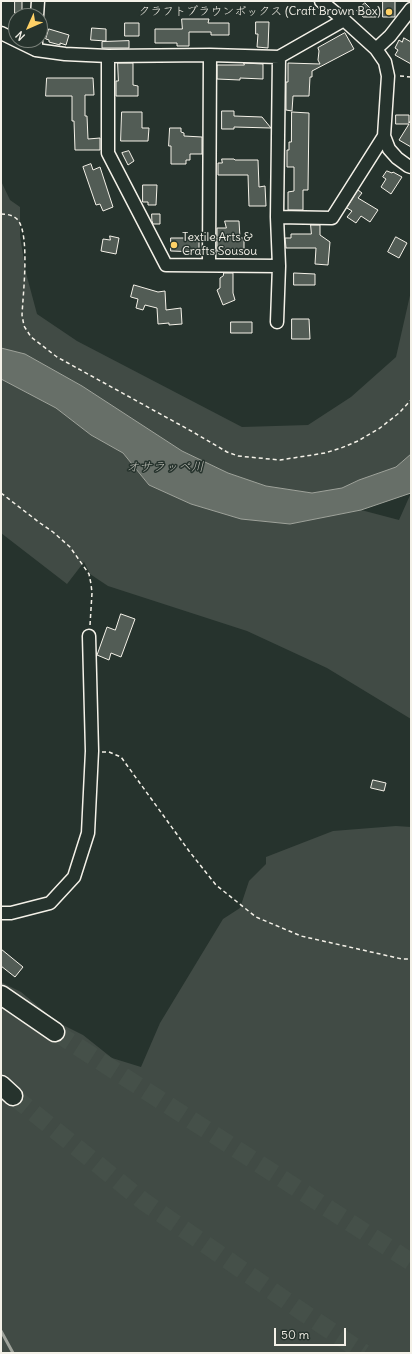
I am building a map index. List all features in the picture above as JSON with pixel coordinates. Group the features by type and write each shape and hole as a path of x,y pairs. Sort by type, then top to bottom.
{"highway":[{"path":"1,995 55,1032"}],"street":[{"path":"321,1 376,49 385,62 388,76 384,136 389,149 397,158 411,167"},
{"path":"376,49 390,36 410,7"},
{"path":"46,48 65,54 108,56 210,55 279,57 344,20"},
{"path":"209,265 210,55"},
{"path":"108,56 108,152 166,265 279,266"},
{"path":"278,322 279,266 277,217 279,57"},
{"path":"277,217 332,218 384,136"},
{"path":"1,913 11,913 50,903 74,877 88,833 92,751 89,636"}],"path":[{"path":"1,214 15,217 22,227 24,234 25,245 22,315 24,326 31,337 57,357 227,452 248,458 280,460 326,453 358,441 380,428 399,413 411,400"},
{"path":"1,492 40,523 54,532 70,547 89,574 92,593 89,636"},
{"path":"92,751 109,752 121,757 189,851 216,885 256,917 301,936 402,959 411,959"}],"shaded area":[{"path":"1,181 10,200 20,207 20,236 26,273 37,314 77,341 242,427 308,425 351,397 396,357 411,291 411,454 396,467 359,480 342,488 312,493 266,486 228,473 182,451 82,386 25,354 1,348"},
{"path":"1,379 56,408 91,435 123,453 149,485 191,504 241,519 290,524 361,510 399,520 411,493 411,719 327,668 247,631 108,586 90,574 84,562 67,584 1,533"},
{"path":"396,826 411,827 411,1353 1,1353 1,982 21,992 57,1022 83,1035 112,1058 141,1067 160,1023 223,919 240,908 249,881 266,864 266,857 333,831"}],"water":[{"name":"オサラッペ川","path":"1,348 25,354 82,386 182,451 228,473 266,486 312,493 342,488 359,480 396,467 411,454 411,493 361,510 290,524 241,519 191,504 149,485 123,453 91,435 56,408 1,379"}],"building":[{"path":"15,1 22,1 22,8 15,8"},
{"path":"383,1 395,1 395,17 383,17"},
{"path":"365,3 379,17 363,17 357,11"},
{"path":"182,19 209,19 208,23 229,23 229,35 211,35 211,32 189,32 189,46 177,46 177,43 155,43 155,29 182,29"},
{"path":"256,22 269,22 268,48 257,47 258,34 256,34"},
{"path":"125,23 139,23 139,36 125,36"},
{"path":"92,28 106,29 106,41 91,40"},
{"path":"49,29 69,35 66,45 49,42"},
{"path":"345,33 354,49 312,71 312,77 310,77 309,96 293,96 292,111 286,110 288,63 320,64 318,60 318,48"},
{"path":"404,38 411,42 411,64 395,55 398,50 395,48 399,40 402,42"},
{"path":"129,41 129,48 102,48 102,42"},
{"path":"118,63 133,63 133,85 138,86 138,96 116,96"},
{"path":"244,63 263,64 263,79 217,79 217,65 244,65"},
{"path":"47,78 93,78 94,95 85,95 85,116 87,116 88,139 100,138 100,150 75,150 74,121 72,121 72,96 46,96"},
{"path":"222,111 234,111 234,116 262,117 271,128 234,127 234,129 222,129"},
{"path":"122,112 142,112 142,128 149,128 148,141 121,141"},
{"path":"292,112 309,113 308,190 303,190 303,210 288,210 288,192 294,191 294,167 287,167 287,150 289,150 289,142 291,142"},
{"path":"396,115 409,115 409,123 411,120 411,147 399,140 409,124 396,124"},
{"path":"170,128 181,128 181,132 184,133 184,136 202,137 202,154 190,154 190,160 186,160 186,164 171,164 171,146 169,146"},
{"path":"129,151 134,161 128,165 122,153"},
{"path":"222,159 258,160 259,187 265,186 266,206 249,206 248,175 218,175 218,163 222,163"},
{"path":"91,164 93,170 100,167 113,207 103,211 100,204 96,205 83,167"},
{"path":"387,171 393,172 402,177 391,194 381,187 386,179 383,177"},
{"path":"143,185 157,185 156,205 148,205 148,202 143,202"},
{"path":"358,190 362,193 358,198 378,210 370,222 361,216 356,223 347,217 352,211 347,208"},
{"path":"152,214 160,214 160,224 153,224"},
{"path":"225,221 239,221 240,238 244,238 244,251 217,251 217,228 226,228"},
{"path":"311,225 320,225 320,235 330,242 328,265 315,264 316,248 286,248 285,238 291,238 291,234 311,234"},
{"path":"110,236 119,238 116,254 101,251 103,239 110,240"},
{"path":"396,237 407,243 399,258 388,252"},
{"path":"171,238 199,238 199,252 171,251"},
{"path":"224,273 233,273 233,293 235,300 223,305 217,290 220,288 220,278"},
{"path":"294,273 315,274 315,285 294,285"},
{"path":"134,285 158,292 165,291 166,310 181,308 182,324 158,324 157,308 145,305 143,310 136,308 138,299 131,297"},
{"path":"292,319 309,319 310,339 292,339"},
{"path":"231,322 252,322 252,333 231,333"},
{"path":"121,614 135,619 121,657 111,653 109,660 97,655 107,627 115,630"},
{"path":"373,780 386,783 384,791 371,788"},
{"path":"1,949 23,967 15,977 1,966"}],"waterway":[{"path":"1,1331 13,1353"}],"tunnel":[{"path":"55,1032 411,1262"},
{"path":"13,1096 143,1201 364,1353"}],"place":[{"name":"クラフトブラウンボックス (Craft Brown Box)","path":"389,12"},
{"name":"Textile Arts & Crafts Sousou","path":"174,245"}]}
